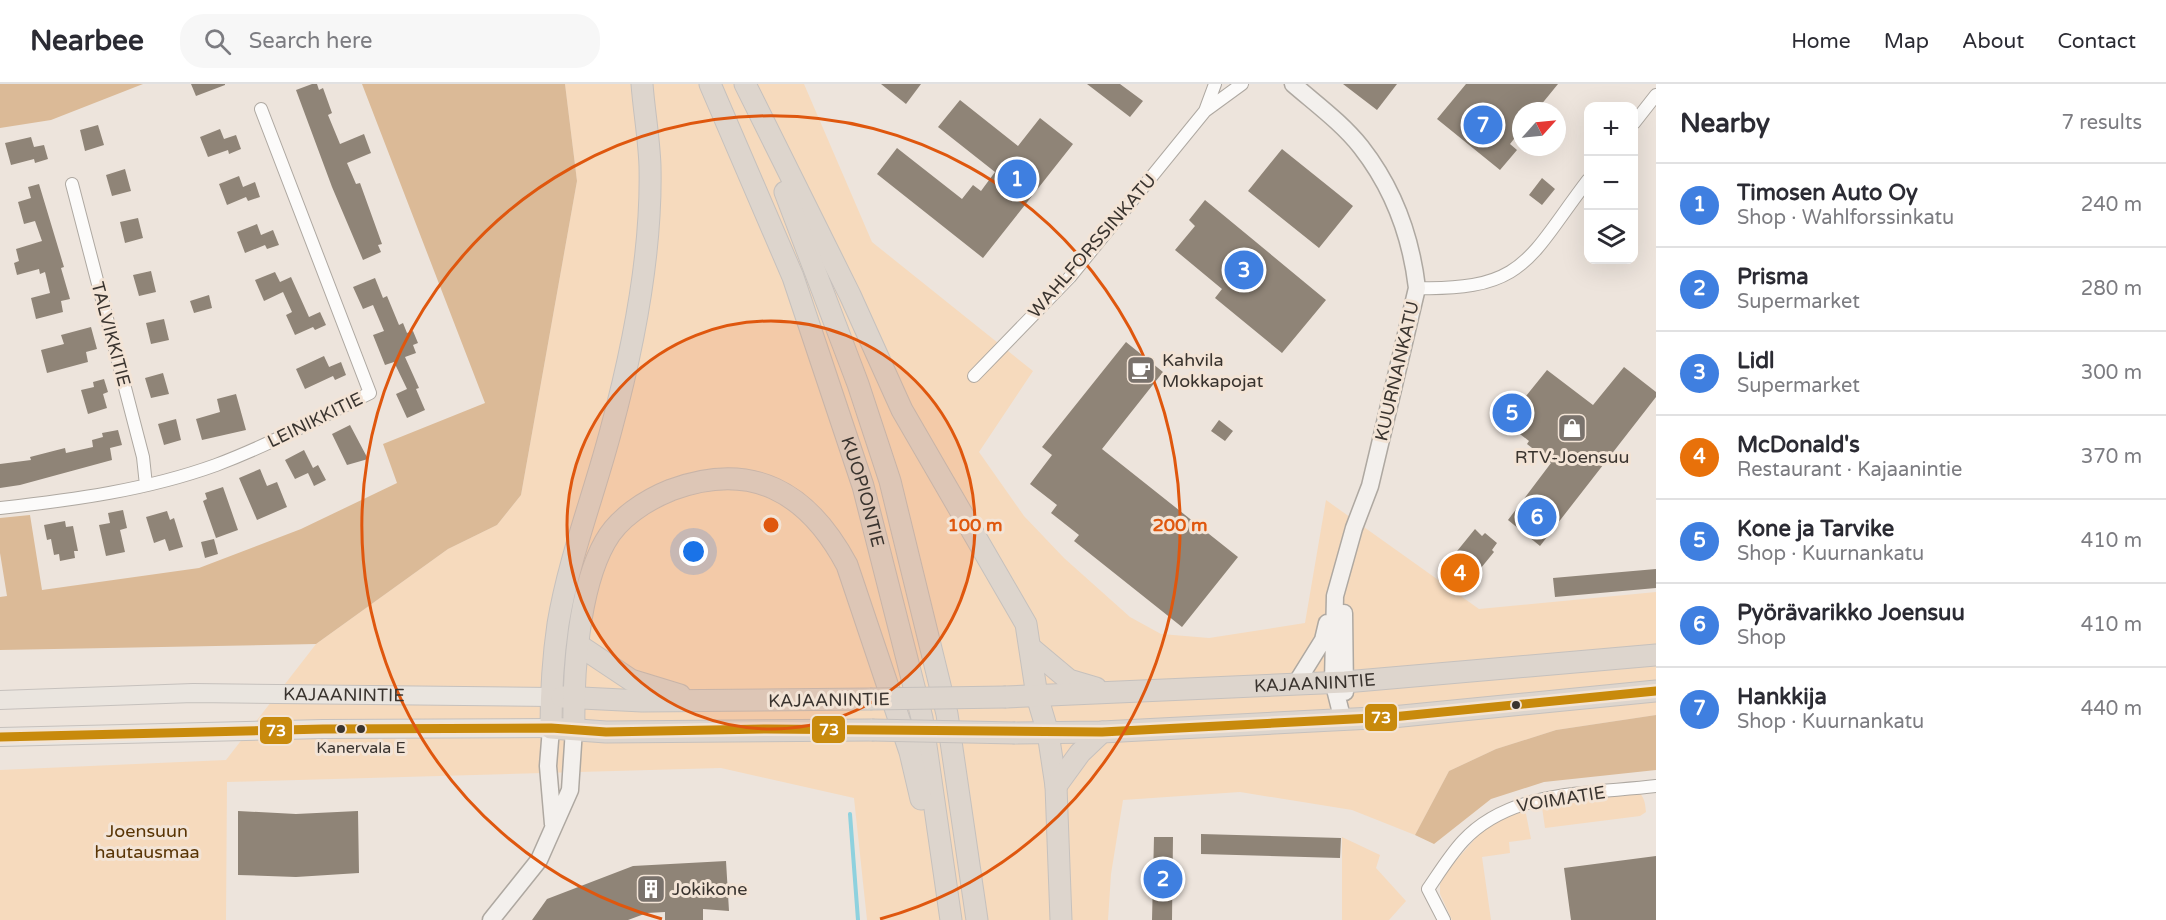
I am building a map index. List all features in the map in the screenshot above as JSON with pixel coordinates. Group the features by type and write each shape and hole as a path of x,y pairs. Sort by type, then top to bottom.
{"highway":[{"path":"551,728 551,696 558,623 583,524 611,430 643,277 650,204 650,164 642,84"},
{"name":"KUOPIONTIE","path":"710,84 793,277 863,486 922,718 950,920"},
{"name":"KUOPIONTIE","path":"740,84 823,288 890,481 947,714 977,920"},
{"path":"745,84 850,295 902,410 1004,582 1026,624 1032,649 1037,696 1048,733 1056,786 1062,920"},
{"path":"574,729 573,698 582,612 594,567 606,540 622,520 659,495 719,478 755,481 794,499 815,518 834,541 857,591 910,752 950,920"},
{"path":"580,646 631,680 700,701"},
{"path":"1032,649 1069,680 1111,692"},
{"name":"KAJAANINTIE","path":"551,696 700,701 1037,696 1295,685 1656,655"},
{"name":"KAJAANINTIE","path":"551,728 606,732 872,730 1102,732 1344,721 1517,707 1656,691"},
{"path":"1056,786 1080,753 1102,732"}],"main road":[{"name":"KAJAANINTIE","path":"0,700 193,693 551,696"},
{"name":"KAJAANINTIE","path":"0,737 323,729 551,728"}],"street":[{"name":"WAHLFORSSINKATU","path":"1205,111 1215,84"},
{"name":"WAHLFORSSINKATU","path":"974,376 1070,277 1205,111 1242,84"},
{"name":"KUURNANKATU","path":"1293,84 1361,147 1398,207 1414,259 1417,288 1370,486 1335,596 1339,681 1344,721"},
{"path":"1638,118 1656,95"},
{"name":"LEINIKKITIE","path":"0,508 67,501 146,485 246,453 370,393 261,109"},
{"name":"TALVIKKITIE","path":"72,184 143,457 146,485"},
{"path":"1417,288 1468,287 1507,276 1536,252 1584,186"},
{"name":"KUURNANKATU","path":"1339,681 1348,552"},
{"path":"1295,685 1323,640 1335,596"},
{"path":"551,728 548,766 553,824"},
{"path":"491,920 533,868 544,850 553,824 570,790 574,729"},
{"name":"VOIMATIE","path":"1444,920 1428,889 1463,840 1504,809 1531,801 1656,786"}],"green space":[{"name":"Joensuun hautausmaa","path":"565,84 804,84 872,242 1033,371 979,452 1024,516 1064,558 1130,617 1161,634 1209,638 1305,623 1326,500 1479,609 1656,592 1656,715 1556,730 1496,749 1449,771 1415,835 1352,810 1240,792 1123,800 1111,874 1108,920 867,920 854,798 721,768 227,782 226,920 0,920 0,770 226,760 316,644 448,549 497,525 521,495 577,181"},
{"path":"1637,791 1643,798 1646,812 1640,816 1545,828 1542,807 1544,804"},
{"path":"1525,809 1531,839 1509,842 1510,853 1482,857 1491,920 1452,920 1440,894 1440,884 1447,871 1487,825"},
{"path":"1342,837 1380,855 1376,868 1406,901 1389,920 1342,920"}],"shaded area":[{"path":"0,84 143,84 51,120 0,128"},
{"path":"362,84 565,84 577,181 521,495 497,525 448,549 316,644 0,650 0,597 7,596 0,553 0,518 30,515 42,590 199,568 301,529 397,483 383,444 485,403"},
{"path":"1656,715 1656,770 1544,782 1491,799 1434,844 1415,835 1449,771 1496,749 1556,730"}],"building":[{"path":"191,84 225,84 225,85 196,96"},
{"path":"317,84 319,90 323,88 332,113 328,115 340,144 364,134 371,153 347,163 356,184 360,183 382,244 378,245 381,252 363,260 332,187 296,90"},
{"path":"881,84 921,84 906,104"},
{"path":"1087,84 1120,84 1143,101 1130,117"},
{"path":"1343,84 1397,84 1377,110"},
{"path":"1466,84 1558,84 1543,102 1512,102 1512,141 1510,144 1512,156 1500,170 1437,119"},
{"path":"960,100 1018,146 1040,118 1073,144 983,258 877,174 897,148 962,199 973,185 981,191 995,172 938,127"},
{"path":"98,125 104,145 85,151 80,130"},
{"path":"220,129 224,139 236,135 241,149 229,154 228,150 208,157 200,137"},
{"path":"31,137 34,147 44,145 48,159 35,163 34,159 11,165 5,143"},
{"path":"1282,149 1353,206 1319,248 1248,191"},
{"path":"125,169 131,191 112,196 106,175"},
{"path":"239,176 243,187 255,182 260,197 248,201 246,197 227,205 219,184"},
{"path":"1542,178 1555,189 1542,205 1529,195"},
{"path":"39,184 64,267 61,268 70,299 61,301 63,312 36,319 31,298 50,293 45,272 40,274 39,269 17,275 14,263 19,261 16,249 42,241 35,221 24,224 18,202 31,198 28,187"},
{"path":"1205,200 1326,300 1282,353 1215,298 1222,289 1175,250 1195,226 1189,220"},
{"path":"138,218 143,238 125,243 120,222"},
{"path":"257,224 261,235 273,230 279,245 267,249 265,245 245,253 237,232"},
{"path":"151,271 156,292 139,296 133,275"},
{"path":"275,272 280,282 291,277 309,317 320,312 326,325 315,330 313,327 295,335 286,315 292,312 283,292 264,301 255,280"},
{"path":"375,278 383,298 387,296 399,325 403,323 407,333 413,331 418,343 413,345 416,353 405,357 419,388 416,389 425,410 407,418 396,394 407,389 394,362 385,365 373,335 384,331 373,305 363,309 353,287"},
{"path":"209,295 212,308 194,313 190,301"},
{"path":"164,319 169,340 151,344 146,323"},
{"path":"91,327 97,349 86,352 88,362 47,373 41,350 64,344 61,335"},
{"path":"1126,342 1163,372 1102,449 1238,557 1182,627 1074,541 1079,535 1051,513 1057,505 1030,484 1052,455 1042,447"},
{"path":"324,356 329,367 341,362 346,375 335,380 333,376 305,389 296,369"},
{"name":"RTV-Joensuu","path":"1624,367 1656,392 1656,397 1540,546 1508,520 1551,463 1527,444 1529,441 1497,416 1514,395 1522,401 1547,370 1593,405"},
{"path":"163,373 169,394 151,398 145,378"},
{"path":"104,379 108,392 103,394 107,408 88,414 81,390 94,387 93,382"},
{"path":"236,394 246,430 202,440 196,419 220,412 217,399"},
{"path":"176,419 181,440 164,445 158,424"},
{"path":"1219,420 1233,431 1225,441 1211,431"},
{"path":"350,425 368,459 347,465 332,434"},
{"path":"118,430 122,445 110,448 112,460 20,485 0,488 0,464 31,460 30,457 65,448 66,453 93,447 92,440 103,437 102,433"},
{"path":"304,450 313,468 318,465 326,480 314,486 308,473 295,479 285,460"},
{"path":"260,469 267,486 277,482 287,507 257,520 239,478"},
{"path":"223,487 238,530 216,538 203,501 207,499 205,493"},
{"path":"123,510 127,528 120,530 125,552 106,556 99,525 110,523 108,513"},
{"path":"167,511 170,520 174,518 183,547 169,551 165,539 154,543 146,517"},
{"path":"65,521 66,527 73,526 78,551 74,551 75,558 60,561 59,554 54,555 51,539 47,540 44,525"},
{"path":"1475,529 1482,536 1485,533 1497,543 1492,550 1494,552 1463,590 1440,572"},
{"path":"214,539 218,554 205,558 201,542"},
{"path":"1656,569 1656,588 1555,597 1553,578"},
{"path":"238,811 296,814 358,811 359,873 296,877 238,875"},
{"path":"1201,834 1341,838 1340,858 1201,854"},
{"path":"1154,837 1173,837 1172,920 1152,920"},
{"path":"1656,856 1656,920 1571,920 1564,868"},
{"name":"Jokikone","path":"726,861 729,911 703,909 703,920 665,920 665,912 647,913 628,920 532,920 547,899 633,866"}],"waterway":[{"path":"850,814 858,920"}],"transit line":[{"name":"73","path":"0,737 323,729 551,728 606,732 767,729 1102,732 1392,717 1656,691"}],"place":[{"name":"Hankkija","path":"1483,125"},
{"name":"Timosen Auto Oy","path":"1017,179"},
{"name":"Lidl","path":"1244,270"},
{"name":"Kahvila Mokkapojat","path":"1141,370"},
{"name":"Kone ja Tarvike","path":"1512,413"},
{"name":"RTV-Joensuu","path":"1572,428"},
{"name":"Pyörävarikko Joensuu","path":"1537,517"},
{"name":"McDonald's","path":"1460,573"},
{"name":"Kanervala E","path":"361,729"},
{"name":"Prisma","path":"1163,879"},
{"name":"Jokikone","path":"651,889"}]}
